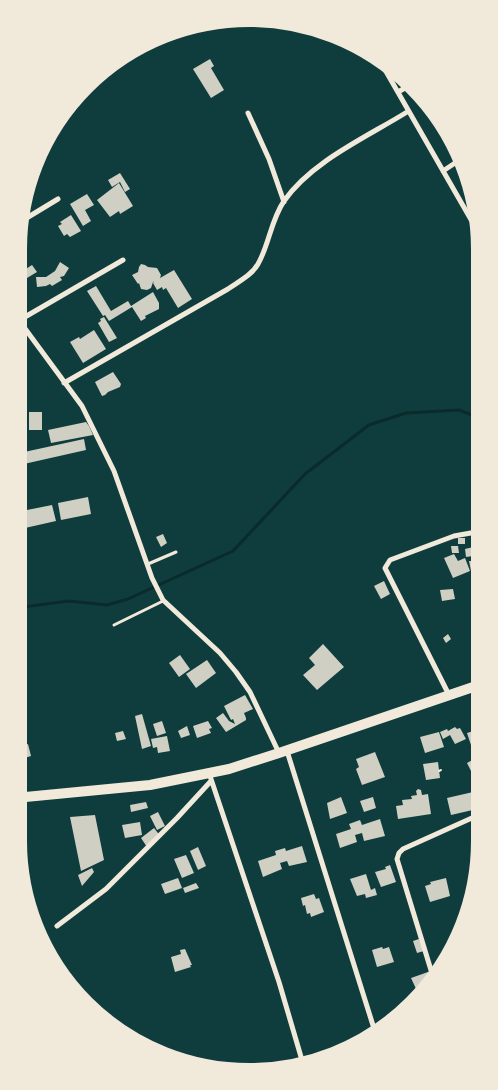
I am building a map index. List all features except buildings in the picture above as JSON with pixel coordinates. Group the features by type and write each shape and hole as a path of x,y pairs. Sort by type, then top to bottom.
{"highway":[{"path":"24,797 210,777 449,695 474,690"}],"street":[{"path":"385,69 407,112 472,222"},
{"path":"398,92 406,88"},
{"path":"64,382 228,289 245,277 257,266 284,202 306,176 333,157 407,112"},
{"path":"248,113 269,159 284,202"},
{"path":"443,171 457,162"},
{"path":"26,218 58,199"},
{"path":"24,317 123,260"},
{"path":"24,328 82,406 114,471 157,590 163,600 220,653 236,672 250,692 283,752 374,1028"},
{"path":"449,695 385,568 390,560 454,536 474,532"},
{"path":"56,926 106,889 177,818 210,777"},
{"path":"210,777 279,982 302,1060"},
{"path":"432,972 397,859 403,848 474,817"}],"lane":[{"path":"148,564 176,552"},
{"path":"114,625 163,600"}],"waterway":[{"path":"24,607 69,601 107,605 128,599 233,551 305,474 369,425 406,413 459,410 474,416"}]}
